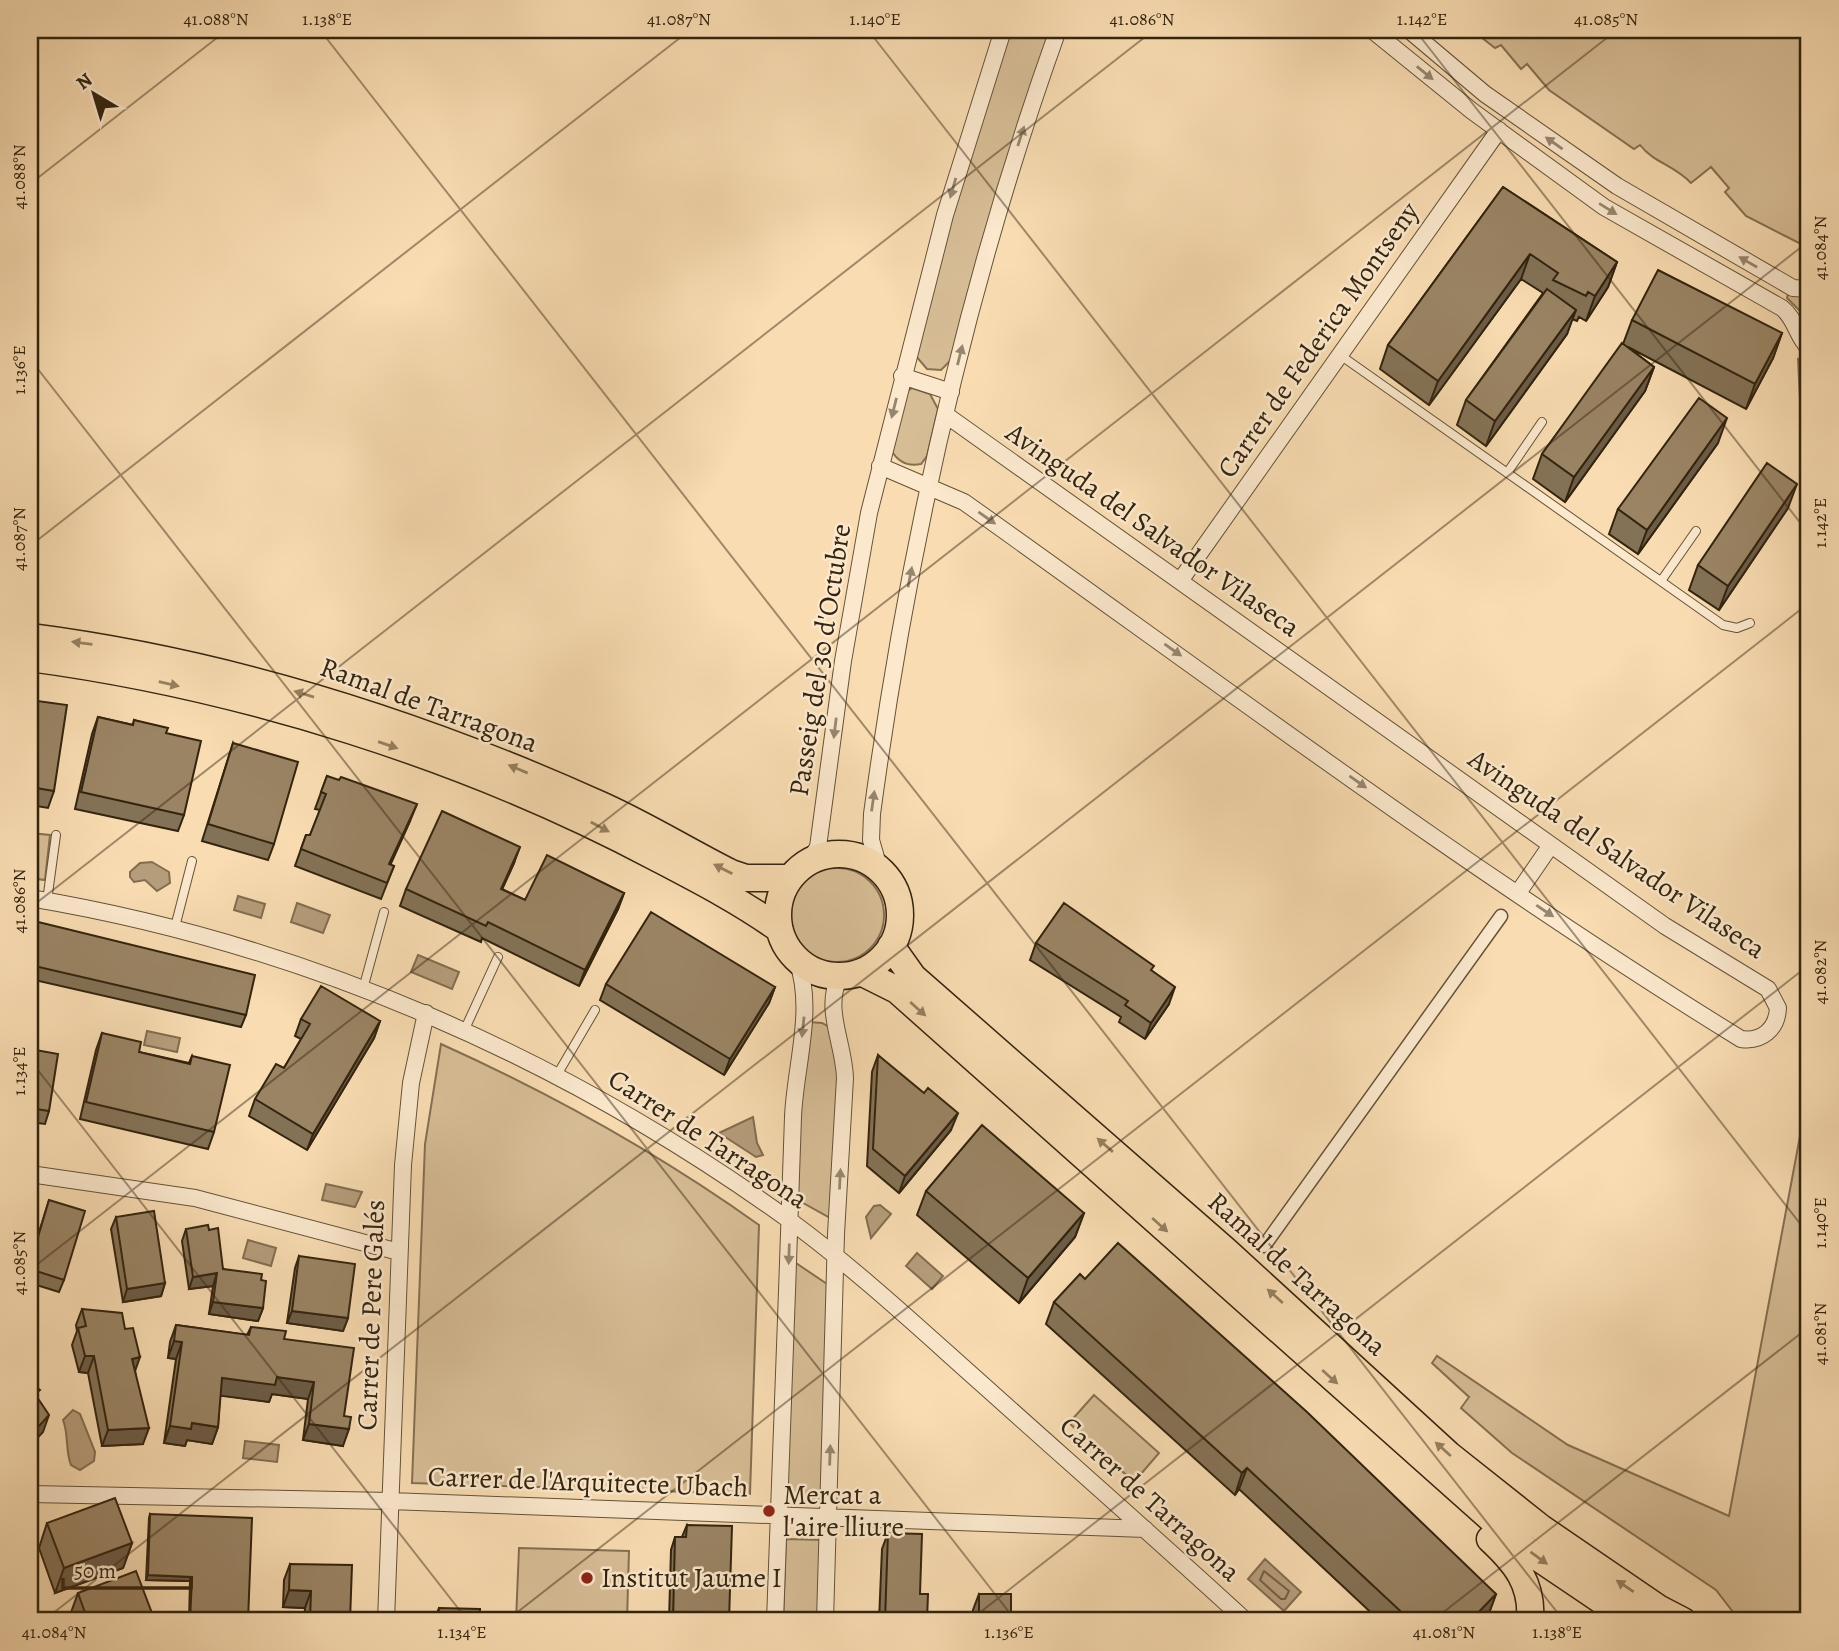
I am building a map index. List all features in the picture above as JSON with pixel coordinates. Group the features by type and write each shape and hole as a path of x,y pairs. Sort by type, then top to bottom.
{"main road":[{"name":"Ramal de Tarragona","path":"30,637 95,645 297,692 482,754 597,803 730,873 746,878 789,878"},
{"name":"Ramal de Tarragona","path":"30,658 96,667 296,713 480,776 587,820 735,899 779,929"},
{"path":"846,853 870,861 879,868 898,897 899,922 891,946 873,966 850,974 810,969 797,960 786,946 779,929 778,903 789,878 810,860 846,853"},
{"name":"Ramal de Tarragona","path":"891,946 913,977 1226,1251 1449,1455 1541,1528 1658,1608 1683,1621"},
{"name":"Ramal de Tarragona","path":"850,974 897,990 1386,1428 1524,1548 1632,1621"},
{"path":"1386,1428 1442,1495 1514,1562 1528,1584 1530,1621"}],"street":[{"name":"Passeig del 30 d'Octubre","path":"810,860 818,847 843,660 869,513 902,376 970,127 1003,30"},
{"path":"879,868 871,840 872,814 896,649 928,484 992,229 1058,30"},
{"path":"1372,30 1499,130 1604,207 1782,308 1793,319 1800,338 1809,348"},
{"path":"1409,30 1485,94 1617,186 1793,288 1809,289"},
{"name":"Carrer de Federica Montseny","path":"1180,581 1499,130"},
{"path":"902,376 951,392"},
{"name":"Avinguda del Salvador Vilaseca","path":"928,484 964,502 1630,971 1741,1039 1758,1038 1772,1029 1778,1008 1768,989 1665,926 946,415"},
{"path":"880,466 928,484"},
{"path":"1518,893 1551,845"},
{"name":"Carrer de Tarragona","path":"30,898 175,927 426,1013 557,1076 686,1149 837,1257 1246,1621"},
{"path":"1264,1246 1500,916"},
{"path":"775,1621 793,1110 805,1006 804,984 797,960"},
{"path":"825,1621 845,1077 842,1043 832,1006 834,988 850,974"},
{"name":"Carrer de Pere Galés","path":"386,1621 406,1123 426,1013"},
{"path":"30,1174 195,1198 399,1252"},
{"name":"Carrer de l'Arquitecte Ubach","path":"30,1494 390,1501 1145,1529"}],"lane":[{"path":"1339,355 1723,625 1737,628 1750,622"},
{"path":"1507,473 1542,422"},
{"path":"1661,581 1696,531"},
{"path":"47,901 56,835"},
{"path":"175,927 192,861"},
{"path":"362,989 384,912"},
{"path":"464,1031 498,957"},
{"path":"557,1076 595,1010"}],"shaded area":[{"path":"1009,30 1051,30 951,360 941,370 927,369 915,355 921,317"},
{"path":"1472,30 1809,30 1809,248 1746,216 1725,192 1729,188 1711,167 1691,183 1651,156 1640,145 1634,149 1549,90 1527,64 1521,69 1501,45 1495,48"},
{"path":"1788,294 1809,296 1809,332 1801,312 1787,298"},
{"path":"1798,359 1809,363 1809,582"},
{"path":"912,388 930,394 938,409 927,456 921,464 916,465 903,463 891,450 903,394"},
{"path":"30,833 50,835 45,880 30,878"},
{"path":"837,868 855,872 870,882 880,897 884,915 880,933 870,948 855,958 837,962 819,958 804,948 794,933 790,915 794,897 804,882 819,872"},
{"path":"1809,1015 1809,1592 1802,1621 1740,1621 1716,1590 1512,1453 1461,1408 1469,1397 1432,1363 1437,1356 1568,1445 1729,1516 1800,1136"},
{"path":"809,1022 822,1023 831,1028 839,1058 832,1219 796,1199 800,1107"},
{"path":"441,1044 604,1127 683,1174 759,1225 750,1494 412,1483 425,1144"},
{"path":"793,1261 830,1286 824,1499 785,1497"},
{"path":"1094,1395 1159,1453 1134,1482 1069,1423"},
{"path":"786,1539 824,1540 821,1621 783,1621"},
{"path":"519,1548 629,1551 627,1621 516,1621"}],"water":[{"path":"152,862 169,872 170,883 157,891 145,880 134,882 130,877 130,872 140,863"},
{"path":"238,896 265,904 261,918 234,910"},
{"path":"297,903 330,915 323,933 291,922"},
{"path":"418,955 459,972 452,989 411,972"},
{"path":"147,1031 180,1038 177,1052 144,1045"},
{"path":"753,1117 757,1143 763,1155 756,1157 719,1133"},
{"path":"326,1184 362,1192 355,1207 322,1200"},
{"path":"880,1205 891,1214 871,1238 866,1217 874,1206"},
{"path":"248,1240 276,1248 271,1266 243,1258"},
{"path":"917,1253 943,1276 932,1289 906,1266"},
{"path":"73,1410 80,1414 95,1452 94,1461 80,1470 71,1465 63,1420"},
{"path":"245,1441 279,1445 277,1462 243,1458"},
{"path":"1265,1559 1301,1592 1284,1611 1248,1579"}],"building":[{"path":"1503,187 1617,262 1595,296 1588,292 1586,296 1553,280 1558,273 1530,254 1438,381 1388,345"},
{"path":"1658,270 1782,333 1755,384 1632,320"},
{"path":"1547,289 1576,310 1495,421 1466,400"},
{"path":"1622,343 1654,367 1574,477 1542,454"},
{"path":"1699,398 1727,418 1647,530 1618,509"},
{"path":"1767,463 1797,484 1728,586 1698,565"},
{"path":"30,700 67,705 54,791 30,787"},
{"path":"98,717 133,725 134,720 168,728 166,733 201,741 184,815 81,792"},
{"path":"233,743 298,762 274,844 208,824"},
{"path":"327,776 339,780 341,777 417,804 389,864 394,866 387,883 301,849 306,835 310,835 326,794 321,792"},
{"path":"442,811 520,847 501,889 525,900 547,855 624,893 585,970 488,922 486,926 406,889"},
{"path":"1064,903 1154,966 1151,970 1175,987 1151,1023 1125,1005 1128,1001 1036,943"},
{"path":"651,912 775,987 730,1059 606,984"},
{"path":"30,920 255,975 246,1015 30,965"},
{"path":"321,986 380,1021 313,1134 255,1099 276,1064 284,1068 310,1024 301,1019"},
{"path":"102,1033 141,1042 139,1052 190,1064 192,1056 230,1065 214,1132 86,1102"},
{"path":"30,1049 58,1054 49,1111 30,1108"},
{"path":"878,1055 924,1093 928,1088 958,1113 905,1176 873,1149"},
{"path":"982,1125 1084,1213 1028,1278 926,1191"},
{"path":"49,1200 85,1211 64,1280 30,1269"},
{"path":"154,1211 165,1283 127,1289 116,1217"},
{"path":"208,1225 209,1230 218,1228 223,1269 262,1274 261,1280 266,1281 263,1308 213,1302 217,1273 193,1277 186,1229"},
{"path":"1118,1243 1307,1412 1496,1594 1470,1621 1411,1621 1247,1468 1242,1473 1054,1302 1080,1274 1085,1279"},
{"path":"299,1256 355,1264 348,1318 292,1311"},
{"path":"82,1309 122,1313 125,1329 133,1328 140,1357 132,1359 149,1428 108,1430 94,1356 85,1356 78,1328 86,1326"},
{"path":"176,1325 249,1335 251,1327 286,1331 284,1339 354,1348 344,1416 351,1417 349,1429 309,1424 314,1382 277,1377 275,1385 222,1378 218,1427 192,1423 191,1429 170,1426 182,1342 174,1341"},
{"path":"30,1382 40,1390 35,1394 49,1415 31,1435 30,1435"},
{"path":"115,1498 132,1543 64,1568 47,1523"},
{"path":"150,1514 252,1518 248,1621 190,1621 192,1577 148,1575"},
{"path":"687,1525 732,1526 729,1621 673,1621 675,1537 686,1537"},
{"path":"888,1533 922,1534 920,1594 928,1594 927,1621 885,1621"},
{"path":"290,1564 352,1565 350,1621 310,1621 311,1591 289,1590"},
{"path":"136,1571 155,1621 88,1621 78,1593"},
{"path":"979,1594 1011,1594 1011,1621 979,1621"},
{"path":"439,1608 480,1609 480,1621 438,1621"}],"place":[{"name":"Mercat a l'aire lliure","path":"769,1511"},
{"name":"Institut Jaume I","path":"587,1578"}]}
